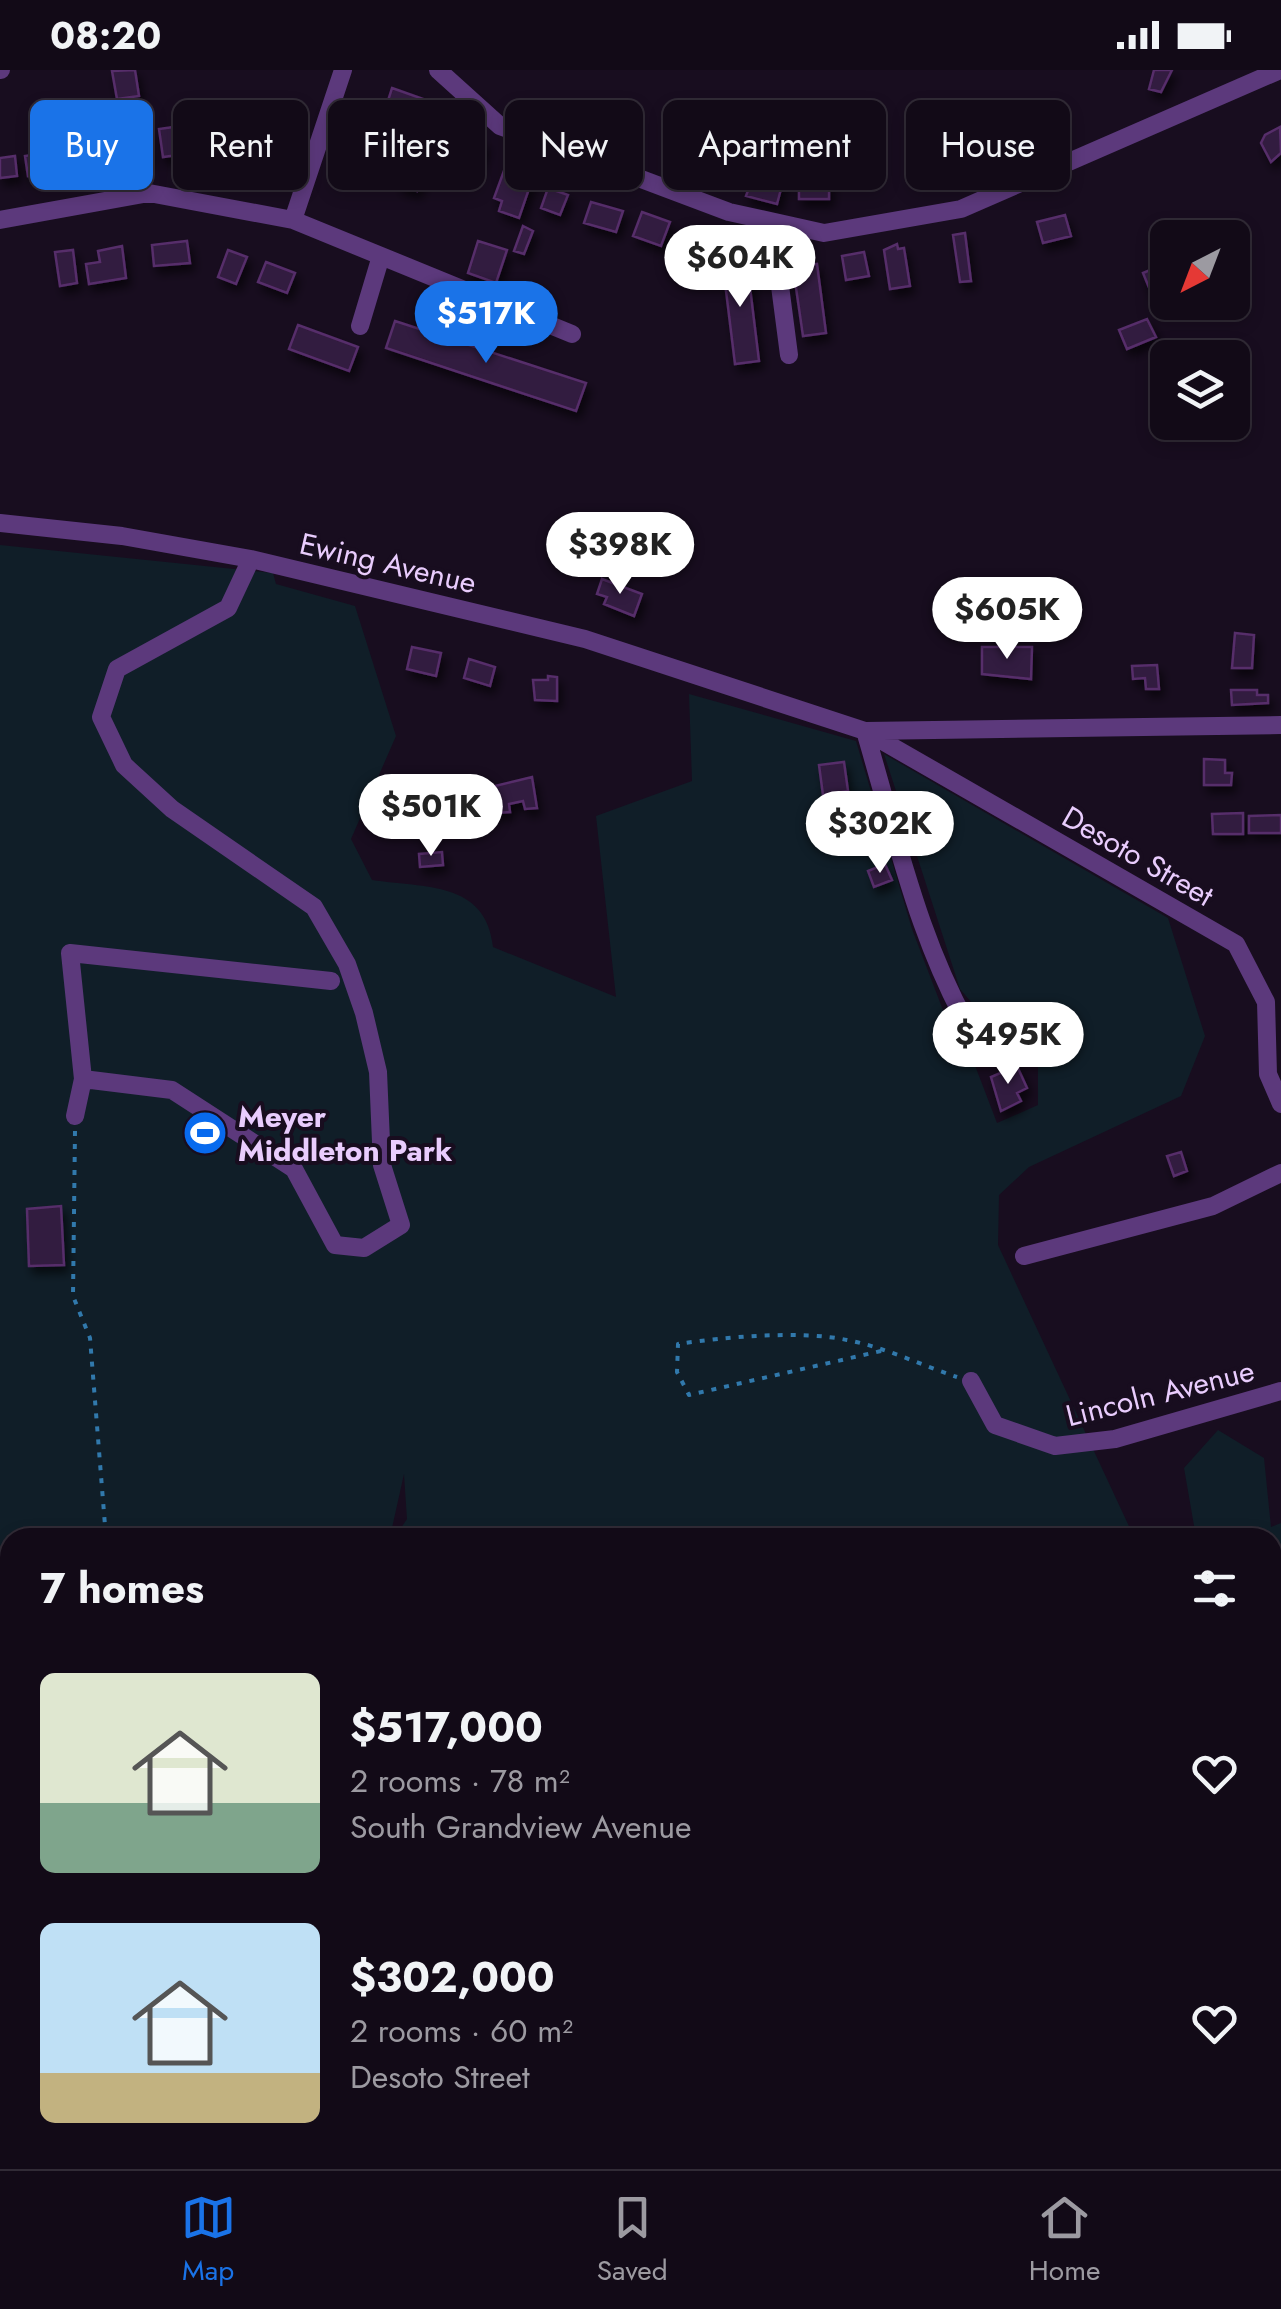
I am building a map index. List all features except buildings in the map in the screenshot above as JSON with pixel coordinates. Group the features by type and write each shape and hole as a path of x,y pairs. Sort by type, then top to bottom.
{"street":[{"path":"293,220 343,70"},
{"path":"438,70 500,126 730,212 824,233 961,209 1280,70"},
{"path":"0,220 149,193 293,220 572,334"},
{"path":"778,225 777,263 789,356"},
{"path":"360,326 380,256"},
{"name":"Ewing Avenue","path":"0,523 122,536 251,559 585,639 866,732"},
{"path":"83,1079 172,1090 294,1169 335,1244 364,1248 401,1226 382,1165 378,1072 364,1013 340,952 314,907 172,809 124,765 101,716 117,669 228,608 251,559"},
{"path":"979,1045 949,996 927,940 866,732 1281,725"},
{"name":"Desoto Street","path":"866,732 1236,944 1266,1002 1268,1074 1281,1104"},
{"path":"340,952 326,977 364,1013"},
{"path":"75,1116 83,1079 70,954 331,982"},
{"path":"1024,1256 1212,1206 1281,1173"},
{"name":"Lincoln Avenue","path":"970,1382 995,1426 1055,1446 1115,1439 1281,1392"}],"path":[{"path":"75,1116 73,1296 90,1338 105,1528"},
{"path":"881,1351 688,1396 677,1372 678,1344 726,1336 846,1339 881,1351 970,1382"}],"shaded area":[{"path":"0,545 273,573 276,584 355,606 396,736 351,839 372,880 432,887 466,899 479,910 488,926 493,947 616,997 596,816 692,781 689,694 856,741 912,929 946,1018 976,1068 997,1123 1038,1105 1038,1040 995,1030 960,989 884,754 1168,918 1205,1036 1181,1096 1029,1167 999,1195 998,1245 1130,1528 401,1528 407,1519 404,1474 392,1528 0,1528"},
{"path":"1218,1430 1264,1458 1271,1527 1281,1523 1281,1528 1194,1528 1184,1468"}],"place":[{"name":"Meyer Middleton Park","path":"205,1133"}]}
